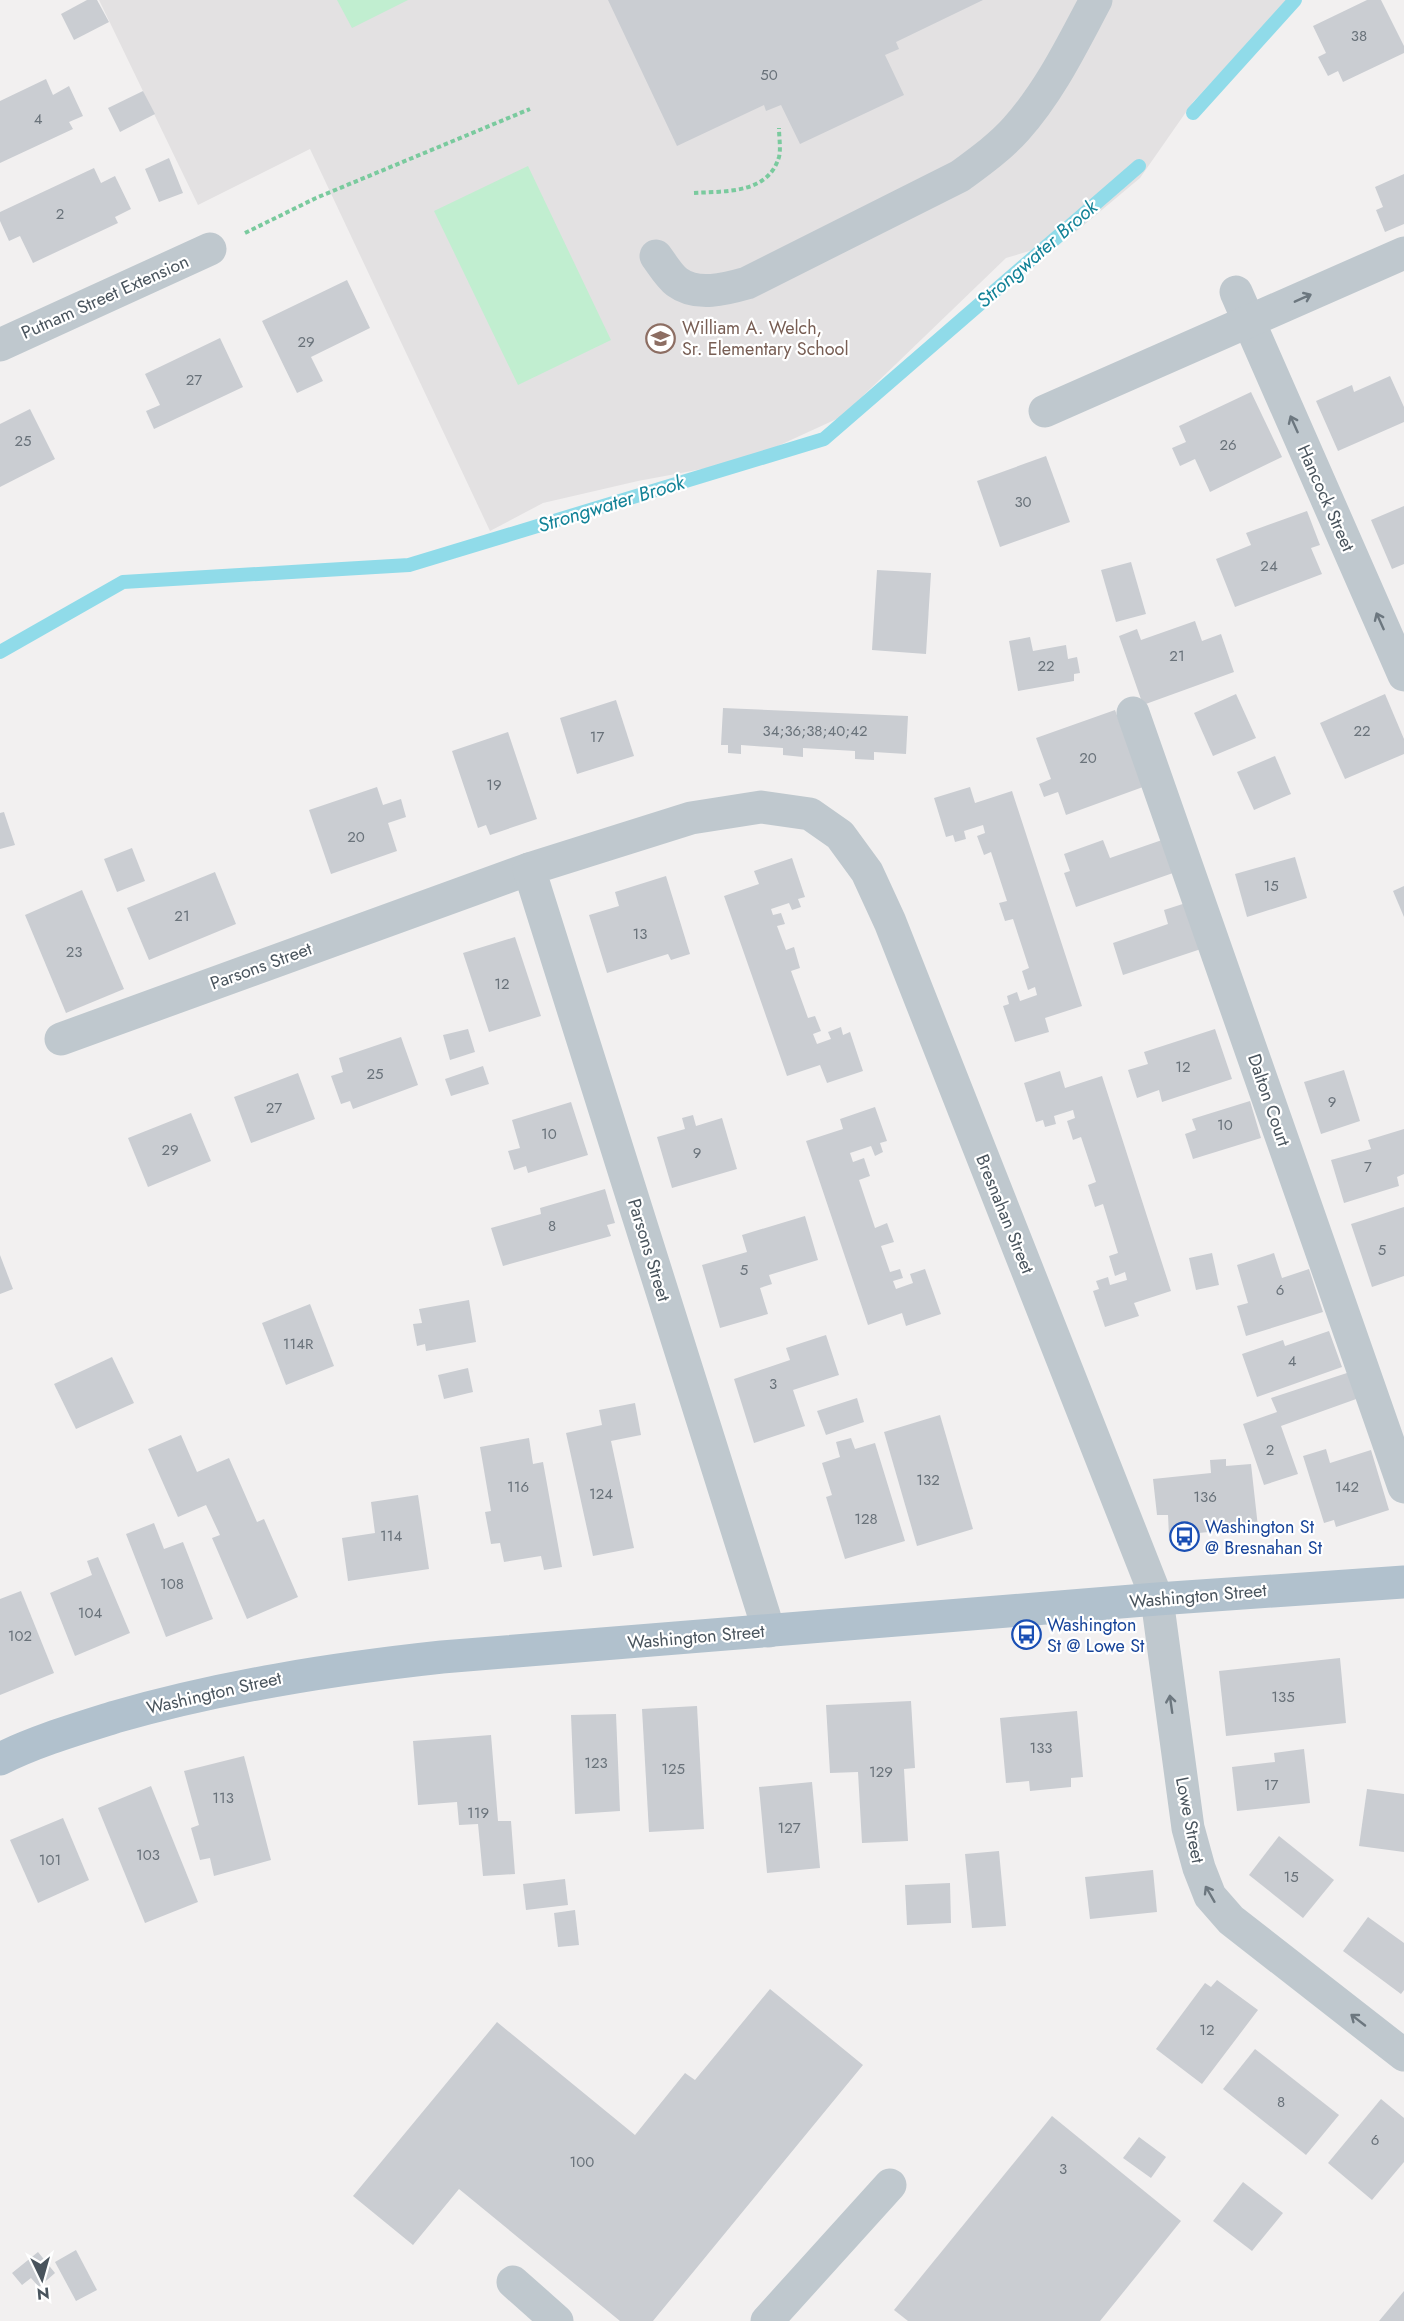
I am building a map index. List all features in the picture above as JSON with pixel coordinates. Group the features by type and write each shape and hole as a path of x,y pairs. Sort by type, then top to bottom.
{"main road":[{"name":"Washington Street","path":"0,1759 20,1749 167,1702 288,1676 442,1657 1157,1599 1404,1582"}],"street":[{"path":"656,256 678,283 702,291 726,289 747,283 960,176 990,154 1015,130 1038,102 1096,0"},
{"name":"Putnam Street Extension","path":"0,345 210,249"},
{"path":"1045,411 1404,253"},
{"name":"Hancock Street","path":"1236,292 1404,675"},
{"name":"Dalton Court","path":"1133,713 1404,1487"},
{"name":"Parsons Street","path":"61,1039 529,869 691,818 761,807 810,814 840,835"},
{"name":"Bresnahan Street","path":"840,835 867,872 890,922 1157,1599"},
{"name":"Parsons Street","path":"529,869 769,1631"},
{"name":"Lowe Street","path":"1157,1599 1188,1828 1198,1868 1210,1896 1231,1920 1263,1947 1404,2055"},
{"path":"767,2321 890,2185"},
{"path":"513,2282 557,2321"}],"path":[{"path":"210,249 316,198 531,109"},
{"path":"694,193 751,188 770,174 779,156 778,128"}],"shaded area":[{"name":"William A. Welch, Sr. Elementary School","path":"99,0 1288,0 1193,102 1140,178 1066,240 1006,258 841,417 745,461 638,481 543,503 490,531 310,149 198,205"}],"green space":[{"path":"337,0 408,0 352,28"},
{"path":"528,166 611,340 518,385 434,211"}],"building":[{"path":"87,0 97,0 109,22 74,40 61,14"},
{"path":"608,0 983,0 896,42 899,49 885,55 904,95 800,144 781,105 766,111 764,105 677,146"},
{"path":"1367,0 1381,0 1404,46 1404,53 1343,82 1338,71 1328,76 1318,57 1326,53 1313,26"},
{"path":"46,79 53,95 69,86 83,116 69,122 73,129 0,163 0,101"},
{"path":"143,91 155,114 120,132 108,108"},
{"path":"169,158 183,193 159,202 145,169"},
{"path":"94,168 101,183 115,176 131,209 115,217 118,223 33,263 20,236 9,241 0,221 0,212"},
{"path":"1404,174 1404,224 1385,232 1376,210 1383,207 1375,187"},
{"path":"347,280 370,328 311,357 323,381 297,393 262,321"},
{"path":"220,338 243,387 154,429 146,411 160,405 145,374"},
{"path":"1390,376 1404,407 1404,422 1338,451 1316,401 1352,385 1354,392"},
{"path":"1251,392 1282,457 1210,492 1195,459 1180,466 1172,448 1186,442 1179,426"},
{"path":"30,409 55,459 0,487 0,424"},
{"path":"1046,456 1070,522 1000,547 977,481"},
{"path":"1404,506 1404,564 1392,569 1371,520"},
{"path":"1307,511 1320,545 1311,548 1322,574 1235,607 1216,559 1251,545 1246,533"},
{"path":"1131,562 1146,614 1116,622 1101,570"},
{"path":"877,570 931,573 926,654 872,650"},
{"path":"1195,621 1202,641 1221,634 1234,672 1143,705 1119,636 1137,629 1141,640"},
{"path":"1030,637 1033,651 1066,645 1068,659 1077,657 1080,673 1074,674 1074,681 1018,691 1009,641"},
{"path":"1236,694 1256,738 1213,756 1194,713"},
{"path":"1385,694 1404,739 1404,754 1345,779 1320,723"},
{"path":"616,700 634,756 577,774 560,718"},
{"path":"723,708 908,716 906,754 874,752 874,760 855,759 855,751 803,748 803,757 783,755 783,748 741,745 741,754 728,753 728,745 721,745"},
{"path":"1115,710 1143,787 1066,815 1058,792 1044,797 1039,784 1051,779 1036,738"},
{"path":"508,732 537,819 490,835 486,825 478,828 452,751"},
{"path":"1275,756 1291,794 1254,810 1237,772"},
{"path":"377,787 383,805 401,799 406,817 388,823 397,851 331,874 309,810"},
{"path":"970,787 975,803 1012,791 1082,1006 1045,1018 1049,1032 1015,1042 1003,1006 1009,1004 1007,996 1017,992 1020,1001 1037,995 1035,987 1028,990 1022,971 1029,968 1013,919 1005,921 999,903 1007,901 991,852 984,855 977,836 985,833 983,825 964,831 966,839 955,842 953,835 946,837 934,798"},
{"path":"4,812 15,845 0,849 0,813"},
{"path":"1103,840 1110,858 1162,840 1173,873 1076,907 1064,873 1070,871 1064,854"},
{"path":"132,848 145,881 117,892 104,859"},
{"path":"1295,857 1307,898 1247,917 1235,874"},
{"path":"792,858 805,897 798,899 801,907 792,910 789,903 771,909 773,915 781,913 785,924 777,926 786,950 794,947 800,968 791,971 808,1018 815,1016 821,1031 813,1034 817,1044 831,1039 828,1032 841,1027 843,1035 850,1032 863,1071 827,1083 820,1065 787,1076 724,896 759,884 754,871"},
{"path":"215,872 236,924 149,960 127,908"},
{"path":"666,876 690,954 671,960 668,954 607,973 589,915 619,906 615,892"},
{"path":"1404,886 1404,917 1393,891"},
{"path":"82,890 124,989 66,1013 25,915"},
{"path":"1189,902 1204,948 1123,975 1113,943 1168,924 1164,910"},
{"path":"515,937 541,1016 489,1032 463,953"},
{"path":"468,1029 475,1052 450,1060 443,1035"},
{"path":"1215,1029 1232,1079 1162,1102 1159,1090 1137,1098 1128,1070 1148,1064 1144,1052"},
{"path":"401,1037 418,1085 353,1109 350,1101 341,1104 331,1076 343,1072 339,1058"},
{"path":"483,1066 489,1084 451,1096 445,1079"},
{"path":"1344,1070 1360,1121 1321,1134 1304,1082"},
{"path":"1060,1071 1065,1088 1102,1076 1171,1291 1134,1303 1139,1316 1105,1327 1093,1291 1099,1289 1096,1281 1108,1277 1110,1285 1127,1280 1125,1272 1115,1276 1109,1256 1118,1253 1103,1204 1095,1207 1088,1185 1096,1182 1081,1137 1073,1140 1067,1121 1075,1118 1073,1110 1054,1116 1056,1124 1045,1127 1043,1120 1036,1122 1024,1083"},
{"path":"298,1073 315,1119 251,1143 234,1097"},
{"path":"1250,1101 1261,1138 1193,1159 1185,1134 1196,1130 1192,1119"},
{"path":"571,1102 588,1155 528,1173 526,1166 514,1170 508,1151 520,1148 512,1120"},
{"path":"875,1107 887,1141 880,1143 883,1152 875,1156 871,1146 850,1153 853,1162 864,1158 870,1176 859,1180 875,1228 887,1223 894,1242 881,1246 890,1272 900,1269 903,1278 893,1281 896,1289 913,1283 910,1274 925,1269 941,1314 906,1326 902,1313 868,1325 806,1141 843,1129 840,1119"},
{"path":"191,1113 211,1161 148,1187 128,1138"},
{"path":"693,1115 696,1126 722,1118 737,1169 672,1188 657,1137 685,1129 682,1118"},
{"path":"1404,1129 1404,1174 1397,1177 1399,1186 1344,1203 1331,1160 1371,1149 1368,1140"},
{"path":"605,1189 615,1223 607,1225 611,1236 503,1266 491,1228 541,1214 540,1208"},
{"path":"1404,1207 1404,1276 1372,1287 1351,1224"},
{"path":"805,1216 818,1260 769,1275 772,1284 760,1288 768,1314 720,1328 702,1265 747,1252 742,1235"},
{"path":"1212,1253 1219,1285 1196,1290 1189,1258"},
{"path":"1274,1253 1282,1278 1309,1269 1323,1312 1246,1336 1237,1306 1248,1303 1237,1265"},
{"path":"0,1255 13,1289 0,1294"},
{"path":"469,1300 476,1342 426,1351 425,1344 417,1346 413,1324 422,1323 419,1309"},
{"path":"310,1304 334,1366 286,1385 262,1323"},
{"path":"1329,1331 1342,1367 1257,1397 1242,1354 1283,1340 1285,1346"},
{"path":"826,1335 839,1375 793,1390 805,1426 754,1443 734,1379 790,1360 786,1348"},
{"path":"112,1357 134,1403 76,1429 54,1384"},
{"path":"468,1368 473,1392 444,1399 438,1375"},
{"path":"1350,1372 1359,1398 1281,1426 1298,1474 1264,1485 1243,1424 1277,1412 1271,1398"},
{"path":"857,1398 864,1422 826,1435 817,1411"},
{"path":"635,1403 641,1435 611,1441 634,1548 593,1556 566,1433 602,1425 599,1410"},
{"path":"940,1415 973,1529 917,1546 884,1432"},
{"path":"181,1435 197,1472 229,1458 257,1522 264,1519 298,1597 247,1619 212,1538 220,1535 206,1505 178,1517 148,1449"},
{"path":"529,1438 533,1464 543,1462 562,1567 544,1570 541,1556 504,1562 500,1543 491,1544 485,1512 491,1511 480,1447"},
{"path":"851,1438 855,1449 875,1443 905,1541 845,1559 826,1497 832,1495 822,1463 840,1457 836,1442"},
{"path":"1326,1449 1330,1463 1371,1450 1389,1510 1336,1527 1334,1520 1324,1523 1303,1456"},
{"path":"1226,1459 1226,1466 1251,1464 1258,1527 1169,1536 1168,1515 1157,1515 1153,1479 1211,1473 1210,1460"},
{"path":"418,1495 429,1569 348,1581 342,1538 375,1533 371,1502"},
{"path":"154,1523 164,1549 183,1542 213,1619 166,1637 126,1534"},
{"path":"98,1557 130,1633 75,1656 50,1593 92,1575 87,1561"},
{"path":"21,1591 54,1673 0,1695 0,1599"},
{"path":"1340,1658 1346,1723 1226,1736 1219,1671"},
{"path":"911,1701 915,1768 904,1769 908,1841 862,1843 858,1772 830,1773 826,1705"},
{"path":"697,1706 704,1829 649,1832 642,1709"},
{"path":"1077,1711 1083,1777 1071,1778 1071,1787 1030,1791 1029,1781 1006,1783 1000,1718"},
{"path":"616,1714 620,1811 575,1814 571,1715"},
{"path":"491,1735 498,1821 511,1821 515,1874 483,1876 478,1824 459,1825 457,1802 418,1805 413,1741"},
{"path":"1304,1749 1310,1803 1237,1811 1232,1767 1275,1762 1274,1753"},
{"path":"244,1756 271,1860 214,1876 210,1858 200,1860 191,1828 199,1825 184,1771"},
{"path":"812,1782 820,1868 767,1873 759,1787"},
{"path":"151,1786 198,1902 145,1923 98,1808"},
{"path":"1367,1789 1404,1794 1404,1852 1359,1846"},
{"path":"63,1818 89,1880 38,1903 10,1840"},
{"path":"1279,1836 1334,1880 1303,1918 1249,1875"},
{"path":"999,1851 1006,1926 972,1928 965,1854"},
{"path":"1153,1870 1157,1912 1090,1919 1085,1877"},
{"path":"565,1879 568,1905 526,1910 523,1884"},
{"path":"950,1883 951,1923 907,1925 905,1885"},
{"path":"575,1910 579,1945 558,1947 554,1913"},
{"path":"1368,1917 1404,1943 1404,1990 1401,1994 1343,1951"},
{"path":"1217,1980 1258,2010 1202,2084 1156,2049 1205,1983 1211,1987"},
{"path":"770,1989 863,2065 653,2321 620,2321 459,2189 413,2245 353,2196 497,2022 635,2135 685,2073 695,2080"},
{"path":"1255,2049 1339,2115 1306,2155 1223,2089"},
{"path":"1381,2099 1404,2118 1404,2162 1372,2200 1328,2163"},
{"path":"1052,2116 1181,2221 1100,2321 908,2321 894,2310"},
{"path":"1139,2137 1166,2157 1151,2178 1123,2158"},
{"path":"1243,2182 1283,2213 1252,2251 1213,2221"},
{"path":"76,2250 97,2290 76,2301 55,2262"},
{"path":"38,2252 55,2273 39,2287 31,2278 22,2285 12,2273"},
{"path":"1404,2291 1404,2321 1379,2321"}],"waterway":[{"name":"Strongwater Brook","path":"1193,113 1295,0"},
{"name":"Strongwater Brook","path":"0,652 123,582 409,565 824,439 1139,166"}],"place":[{"name":"William A. Welch, Sr. Elementary School","path":"661,338"},
{"name":"Washington St @ Bresnahan St","path":"1184,1537"},
{"name":"Washington St @ Lowe St","path":"1026,1635"}]}
